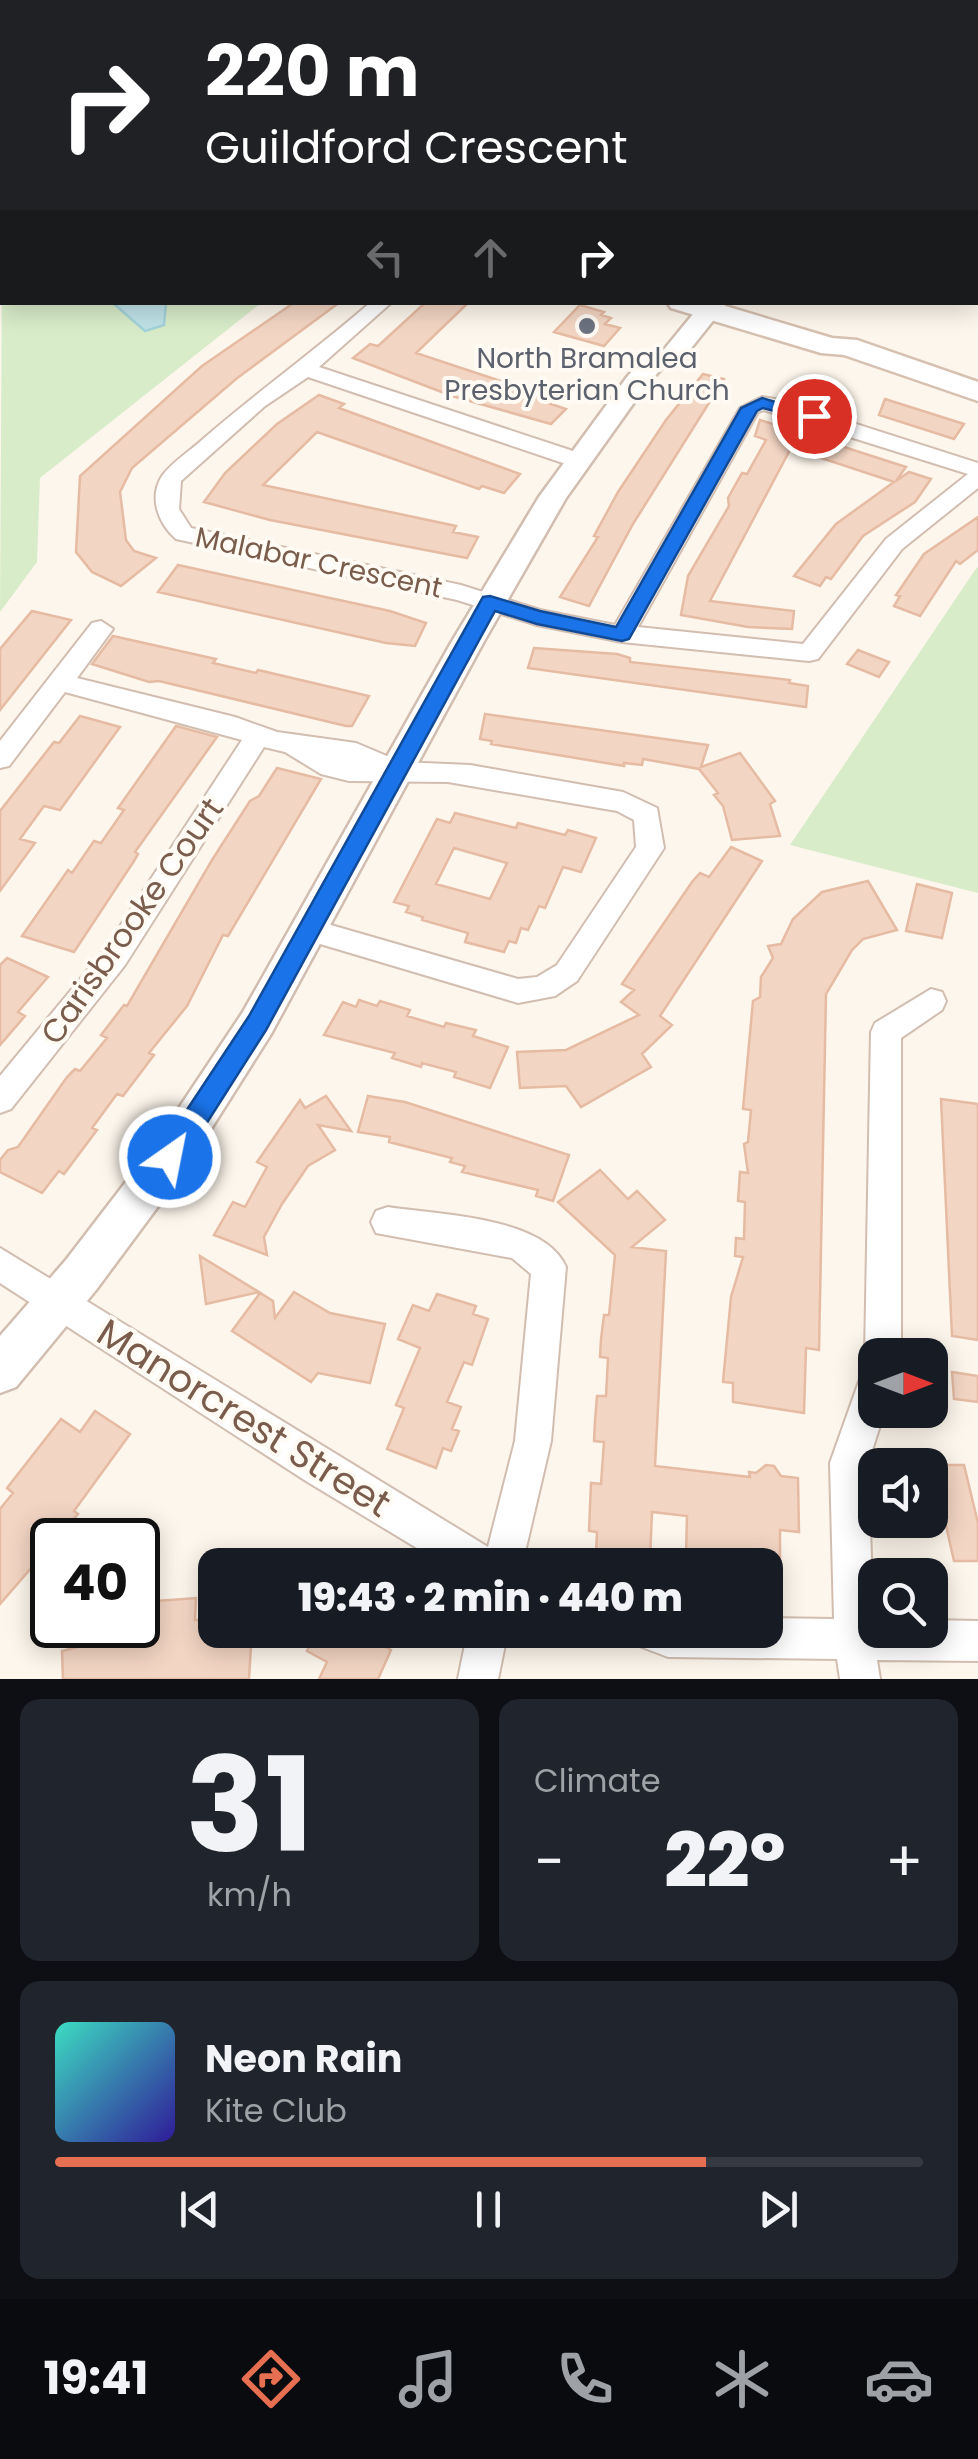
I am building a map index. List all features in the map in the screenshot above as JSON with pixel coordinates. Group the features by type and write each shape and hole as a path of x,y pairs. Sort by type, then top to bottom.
{"main road":[{"path":"705,305 831,347 847,346 978,392"}],"street":[{"name":"Malabar Crescent","path":"379,305 258,402 172,479 167,494 169,518 184,534 490,602"},
{"path":"0,1371 60,1301 170,1157 258,1023 490,602 577,460 653,363 671,358 701,305"},
{"path":"304,369 577,460"},
{"path":"622,634 750,408 762,403 781,406 978,474"},
{"path":"490,602 537,617 622,634 809,653 894,544 978,474"},
{"path":"0,759 101,629"},
{"path":"59,682 235,726 257,738 294,747 311,762 365,775 452,772 622,802 647,815 650,848 567,974 551,987 536,992 518,991 310,930"},
{"name":"Carisbrooke Court","path":"0,1098 115,957 257,738"},
{"path":"884,1338 886,1032 931,1001"},
{"path":"388,1222 520,1244 549,1267 533,1441 507,1548"},
{"name":"Manorcrest Street","path":"0,1264 319,1468 453,1548"},
{"path":"860,1679 854,1639 849,1464 861,1428"},
{"path":"783,1638 978,1640"},
{"path":"478,1679 484,1648"}],"green space":[{"path":"2,305 258,305 40,478 37,562 0,612"},
{"path":"978,567 978,893 790,845 975,570"}],"water":[{"path":"115,305 166,305 164,325 145,331"}],"building":[{"path":"291,305 336,305 236,379 132,468 120,492 126,540 134,551 156,558 121,586 92,572 76,552 80,476 202,366"},
{"path":"423,305 466,305 416,353 531,391 548,399 545,402 566,409 551,424 452,396 353,358 370,344 378,346"},
{"name":"North Bramalea Presbyterian Church","path":"580,305 604,312 601,315 611,318 605,324 620,328 604,346 554,332"},
{"path":"703,374 724,379 633,524 589,606 560,597 598,537 594,536 618,492 666,420"},
{"path":"319,395 344,404 339,408 520,474 504,493 482,486 479,489 317,432 263,485 456,526 453,532 478,537 467,558 270,520 204,502 225,473 277,424"},
{"path":"885,399 964,424 954,439 879,415"},
{"path":"760,420 906,467 896,481 909,472 931,479 915,502 863,536 831,579 826,577 820,586 794,576 836,524 894,482 791,448 710,601 794,611 792,629 748,627 681,615 688,576 729,506 728,498 742,473 747,474 766,440 755,436"},
{"path":"978,517 978,550 960,564 956,561 920,616 894,606 900,596 896,595 924,554"},
{"path":"178,565 390,611 426,623 415,646 386,643 158,592"},
{"path":"32,611 71,620 0,710 0,649"},
{"path":"113,636 216,659 213,663 369,696 352,726 346,726 159,681 149,682 92,664"},
{"path":"534,648 617,654 630,658 630,662 790,680 789,683 808,686 806,707 528,668"},
{"path":"858,650 889,662 879,677 847,664"},
{"path":"485,714 708,745 701,767 740,753 775,801 770,804 780,836 732,840 723,806 714,795 718,793 699,769 643,759 642,765 624,766 491,744 492,741 480,739"},
{"path":"80,716 120,727 60,810 44,806 20,839 35,843 0,891 0,811 54,742 59,743"},
{"path":"176,726 217,737 135,852 138,854 134,861 74,952 22,936 68,870 72,873 94,841 101,843 124,810 118,808"},
{"path":"277,768 321,779 228,936 223,935 187,1006 149,1053 154,1055 123,1096 117,1094 92,1128 97,1130 64,1174 59,1171 42,1193 0,1172 0,1160 8,1150 18,1147 67,1077 75,1069 80,1071 107,1038 101,1035 127,1006 212,860 250,801 259,796"},
{"path":"455,813 516,828 518,823 596,838 581,872 563,867 545,908 539,906 528,930 521,928 516,943 509,941 504,952 465,942 468,933 422,920 423,917 406,912 409,906 394,902 437,819 450,823","holes":["454,848 507,863 490,899 436,884"]},
{"path":"731,847 762,861 660,1016 672,1025 642,1054 651,1067 581,1107 566,1086 520,1088 517,1052 566,1050 639,1015 621,1002 634,990 622,984 692,882 700,873 709,877"},
{"path":"868,881 897,930 863,939 826,994 819,1350 806,1348 804,1413 733,1402 733,1383 723,1382 731,1297 743,1257 735,1256 736,1238 744,1239 745,1202 738,1201 740,1172 748,1173 744,1144 748,1142 751,1110 743,1109 753,1001 760,997 761,977 773,958 768,946 781,944 793,919 822,892"},
{"path":"917,884 952,893 942,938 906,931"},
{"path":"7,958 48,977 18,1012 25,1016 0,1045 0,965"},
{"path":"359,1000 377,1006 380,1001 410,1010 407,1016 444,1027 446,1023 476,1030 473,1036 508,1047 490,1088 454,1077 456,1072 422,1063 421,1067 392,1058 395,1053 324,1035 343,1002 356,1007"},
{"path":"326,1096 351,1131 318,1125 335,1150 308,1166 282,1204 264,1237 267,1255 214,1235 233,1202 245,1207 267,1167 257,1162 300,1100 305,1108"},
{"path":"368,1096 405,1102 569,1155 553,1201 536,1196 538,1190 462,1172 465,1166 450,1162 452,1158 389,1142 390,1137 358,1132"},
{"path":"941,1099 978,1104 978,1340 952,1336"},
{"path":"600,1170 628,1199 637,1191 665,1220 632,1247 666,1251 655,1466 750,1477 749,1472 756,1473 766,1465 774,1466 781,1476 798,1478 799,1532 780,1530 780,1548 686,1548 687,1516 652,1512 650,1548 596,1548 597,1532 589,1531 591,1483 601,1484 604,1442 594,1441 595,1421 597,1396 606,1396 608,1358 600,1357 601,1339 604,1315 609,1315 615,1255 558,1202"},
{"path":"200,1256 259,1292 206,1304"},
{"path":"294,1292 330,1313 385,1324 370,1383 318,1373 311,1382 232,1331 260,1293 273,1301 275,1318"},
{"path":"437,1294 476,1306 473,1314 488,1319 472,1365 464,1362 447,1402 461,1407 452,1429 459,1431 451,1451 443,1448 436,1468 387,1449 404,1408 396,1405 420,1348 398,1339 413,1305 429,1311"},
{"path":"952,1372 978,1376 978,1402 954,1399"},
{"path":"95,1411 130,1434 74,1511 78,1514 75,1518 30,1518 30,1569 0,1604 0,1509 13,1493 7,1488 61,1419 80,1432"},
{"path":"948,1465 964,1465 978,1523 978,1561 954,1561 948,1535"},
{"path":"196,1598 198,1648 251,1648 249,1679 63,1679 62,1651 160,1648 160,1601"},
{"path":"391,1650 378,1679 319,1679 327,1662 307,1651"}],"place":[{"name":"North Bramalea Presbyterian Church","path":"587,326"}],"route":[{"path":"170,1157 258,1023 490,602 537,617 622,634 750,408 762,403 814,416"}]}
